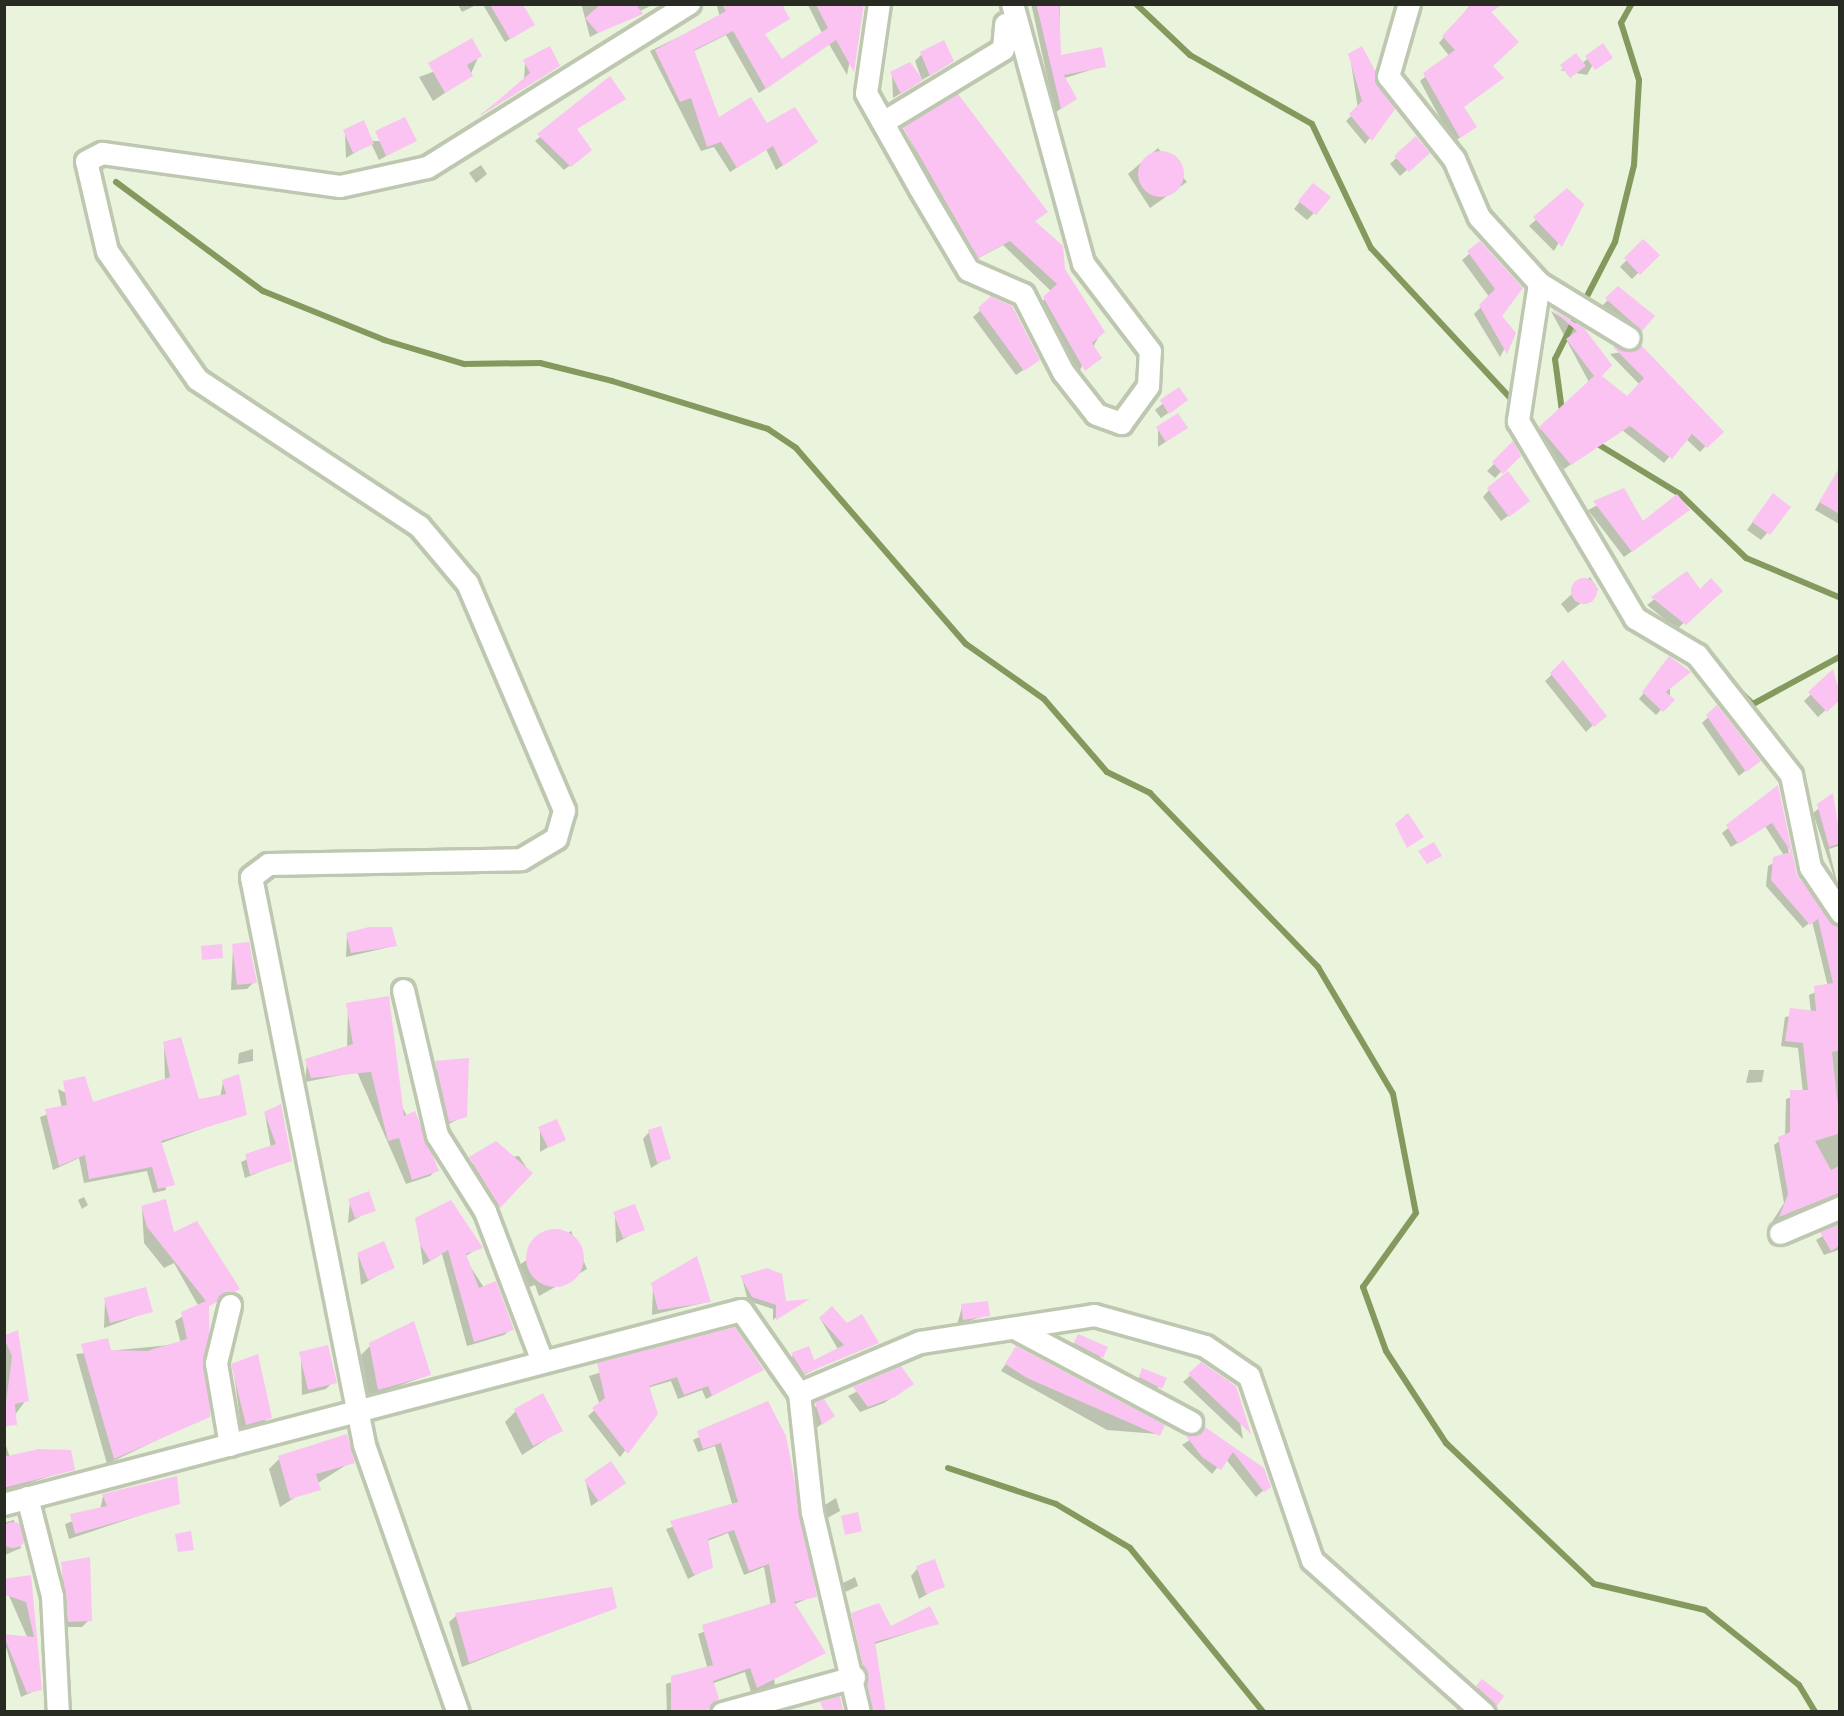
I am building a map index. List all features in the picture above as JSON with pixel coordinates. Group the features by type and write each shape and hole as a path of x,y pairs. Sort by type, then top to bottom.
{"street":[{"path":"458,1713 357,1408 251,877 268,864 521,859 556,838 564,810 467,583 419,526 197,379 106,251 86,161 102,152 340,186 427,167 688,3"},
{"path":"879,3 866,92 968,270 1023,295 1096,414 1129,417 1148,386 1150,351 1083,263 1013,5"},
{"path":"1409,3 1388,76 1454,159 1479,217 1539,283 1630,338"},
{"path":"883,122 1003,49 1013,5"},
{"path":"1539,283 1518,421 1635,619 1697,655 1791,775 1810,867 1841,913"},
{"path":"403,990 437,1135 485,1211 542,1361"},
{"path":"1780,1233 1841,1208"},
{"path":"230,1305 216,1364 230,1445"},
{"path":"3,1504 729,1307 750,1317 799,1393 812,1513 859,1713"},
{"path":"799,1393 920,1342 1125,1318 1245,1370 1312,1560 1484,1713"},
{"path":"1018,1330 1191,1422"},
{"path":"27,1498 52,1596 58,1713"},
{"path":"722,1713 854,1677"}],"building":[{"path":"489,3 522,3 535,25 510,39"},
{"path":"602,3 635,3 643,14 598,33 585,18"},
{"path":"721,3 781,3 790,19 765,34 782,59 828,28 815,3 864,3 854,72 836,40 766,89 733,31 694,50 719,117 751,97 767,123 795,107 818,142 783,166 773,146 737,168 721,142 707,147 691,98 680,102 655,50 726,11"},
{"path":"1036,3 1059,3 1061,55 1102,47 1106,67 1064,75 1077,99 1061,109"},
{"path":"1473,3 1504,3 1491,12 1519,42 1493,66 1504,78 1464,107 1477,127 1460,138 1423,73 1455,50 1442,36"},
{"path":"472,38 482,56 467,65 473,76 445,93 428,63"},
{"path":"944,40 954,61 930,76 920,52"},
{"path":"1603,43 1613,58 1595,70 1585,56"},
{"path":"550,46 560,66 481,115 530,73 523,60"},
{"path":"1362,46 1395,109 1372,141 1349,114 1362,101 1348,54"},
{"path":"1576,53 1586,66 1570,78 1560,65"},
{"path":"910,62 923,80 901,94 890,72"},
{"path":"610,76 626,99 577,129 592,150 571,167 537,134"},
{"path":"958,94 1048,212 1035,221 1063,246 1065,269 1105,332 1092,343 1102,358 1085,371 1043,297 1057,284 1010,241 978,258 903,127"},
{"path":"405,117 417,141 386,156 375,131"},
{"path":"364,120 374,144 353,153 343,130"},
{"path":"1416,136 1430,153 1409,172 1394,156"},
{"path":"1161,151 1178,157 1184,174 1178,191 1161,197 1144,191 1138,174 1144,157"},
{"path":"1313,183 1331,197 1316,215 1298,201"},
{"path":"1567,188 1584,204 1562,247 1533,217"},
{"path":"1643,239 1660,255 1640,275 1624,258"},
{"path":"1480,241 1523,288 1502,316 1516,333 1507,354 1479,305 1495,289 1467,251"},
{"path":"1618,286 1655,316 1642,331 1605,298"},
{"path":"991,296 1012,306 1040,360 1024,371 978,308"},
{"path":"1550,308 1584,328 1612,365 1602,376 1627,396 1644,378 1613,347 1642,346 1724,432 1707,448 1692,434 1672,459 1630,426 1571,465 1539,427 1594,376 1566,339 1577,331"},
{"path":"1179,387 1188,400 1169,414 1160,400"},
{"path":"1178,413 1188,428 1166,442 1156,427"},
{"path":"1513,441 1521,456 1503,474 1492,462"},
{"path":"1841,465 1841,515 1819,502"},
{"path":"1508,471 1530,501 1509,517 1487,488"},
{"path":"1624,488 1643,521 1677,494 1690,510 1632,552 1593,501"},
{"path":"1773,493 1791,507 1770,535 1752,522"},
{"path":"1687,571 1700,589 1711,578 1723,591 1686,625 1651,597"},
{"path":"1584,578 1597,591 1584,604 1571,591"},
{"path":"1669,656 1691,672 1666,692 1675,700 1663,712 1642,692"},
{"path":"1563,660 1607,716 1594,727 1550,673"},
{"path":"1833,669 1841,699 1827,712 1808,692"},
{"path":"1717,705 1761,761 1746,772 1706,715"},
{"path":"1778,785 1797,875 1841,931 1841,1050 1832,1052 1841,1133 1815,1141 1831,1170 1841,1165 1841,1192 1779,1217 1788,1194 1778,1137 1790,1132 1790,1090 1808,1090 1803,1043 1785,1041 1790,1008 1816,1011 1814,986 1833,983 1818,919 1810,925 1771,880 1773,857 1791,852 1772,823 1738,844 1726,825"},
{"path":"1833,793 1841,843 1829,847 1817,804"},
{"path":"1408,813 1424,837 1407,848 1395,824"},
{"path":"1434,842 1442,856 1427,864 1418,851"},
{"path":"392,927 397,946 351,953 346,933"},
{"path":"249,942 257,983 237,985 232,944"},
{"path":"222,944 223,958 202,960 201,946"},
{"path":"389,996 404,1116 415,1111 439,1171 412,1180 399,1138 388,1141 371,1072 311,1078 305,1059 353,1044 346,1003"},
{"path":"181,1037 199,1099 226,1094 222,1080 239,1074 247,1115 161,1141 175,1185 158,1189 152,1167 89,1179 85,1155 59,1166 45,1109 67,1105 63,1081 85,1076 93,1102 170,1077 163,1042"},
{"path":"469,1058 467,1117 449,1122 435,1061"},
{"path":"281,1104 292,1161 250,1175 245,1154 276,1144 264,1112"},
{"path":"557,1119 566,1140 548,1148 538,1127"},
{"path":"661,1126 671,1159 657,1163 648,1130"},
{"path":"496,1141 533,1173 500,1208 469,1157"},
{"path":"369,1191 376,1211 355,1218 348,1199"},
{"path":"166,1199 174,1232 197,1221 240,1289 209,1306 210,1417 114,1459 81,1344 108,1338 111,1350 147,1351 187,1339 181,1312 206,1301 147,1227 141,1206"},
{"path":"451,1200 483,1248 466,1254 479,1288 496,1281 514,1330 474,1342 448,1250 430,1261 420,1244 415,1218"},
{"path":"635,1204 645,1230 623,1238 613,1212"},
{"path":"1841,1223 1841,1245 1831,1251 1820,1232"},
{"path":"555,1229 575,1238 584,1258 575,1278 555,1287 535,1278 526,1258 535,1238"},
{"path":"384,1241 395,1268 368,1280 357,1253"},
{"path":"697,1256 711,1302 658,1310 651,1283"},
{"path":"767,1268 782,1274 786,1301 810,1299 776,1320 776,1305 752,1297 740,1276"},
{"path":"146,1287 153,1312 110,1323 104,1298"},
{"path":"988,1301 990,1316 963,1320 961,1304"},
{"path":"832,1306 847,1323 862,1314 879,1343 804,1374 791,1353 809,1346 814,1360 844,1345 819,1318"},
{"path":"414,1321 431,1375 378,1390 369,1343"},
{"path":"735,1327 764,1370 712,1396 708,1386 684,1395 677,1377 649,1386 658,1414 628,1454 592,1408 605,1398 597,1363"},
{"path":"18,1330 29,1401 15,1404 17,1425 3,1426 12,1356 3,1336"},
{"path":"1078,1334 1108,1347 1103,1358 1074,1343"},
{"path":"328,1345 337,1383 308,1390 299,1352"},
{"path":"1016,1346 1165,1425 1160,1436 1027,1378 1005,1364"},
{"path":"258,1354 272,1418 246,1425 231,1364"},
{"path":"1201,1362 1236,1386 1251,1434 1188,1374"},
{"path":"901,1366 914,1384 868,1407 853,1387"},
{"path":"1142,1368 1167,1378 1162,1389 1139,1377"},
{"path":"543,1393 563,1431 533,1446 514,1409"},
{"path":"824,1399 835,1416 822,1425 815,1402"},
{"path":"768,1401 786,1436 817,1597 794,1602 826,1653 757,1688 750,1668 713,1681 719,1698 707,1710 671,1713 671,1676 713,1665 702,1625 776,1602 769,1564 749,1571 734,1530 708,1539 713,1568 694,1575 670,1521 738,1502 721,1443 703,1449 697,1431"},
{"path":"1205,1427 1264,1468 1271,1487 1264,1492 1233,1452 1221,1470 1202,1457 1186,1436"},
{"path":"347,1434 355,1463 316,1474 321,1490 290,1499 278,1456"},
{"path":"39,1449 71,1450 75,1470 3,1488 3,1457"},
{"path":"611,1461 626,1483 599,1502 584,1480"},
{"path":"177,1476 180,1504 75,1534 70,1514 107,1506 102,1494"},
{"path":"858,1512 862,1531 845,1535 841,1516"},
{"path":"13,1522 26,1535 13,1548 0,1535"},
{"path":"191,1531 194,1550 178,1552 175,1534"},
{"path":"90,1557 92,1621 68,1622 61,1562"},
{"path":"935,1559 945,1587 926,1594 916,1566"},
{"path":"31,1575 42,1690 27,1693 3,1634 34,1637 26,1602 3,1594 3,1579"},
{"path":"612,1587 617,1608 469,1663 455,1613"},
{"path":"879,1603 891,1626 930,1606 939,1624 875,1642 886,1713 873,1709 851,1613"},
{"path":"1482,1679 1504,1696 1497,1706 1476,1686"},
{"path":"840,1696 843,1710 825,1713 820,1702"}],"waterway":[{"path":"1135,3 1190,55 1312,124 1371,248 1514,402"},
{"path":"1584,302 1615,242 1634,165 1639,80 1621,23 1632,3"},
{"path":"116,182 263,291 384,340 464,364 540,363 612,381 768,429 796,448 966,644 1044,699 1107,772 1150,793 1318,967 1393,1094 1416,1213 1363,1287 1386,1351 1446,1443 1594,1584 1705,1610 1799,1685 1816,1713"},
{"path":"1562,411 1555,359 1578,313"},
{"path":"1596,443 1680,494 1746,558 1841,598"},
{"path":"1655,619 1684,637"},
{"path":"1732,684 1753,704 1841,656"},
{"path":"948,1468 1056,1504 1130,1548 1264,1713"}]}
